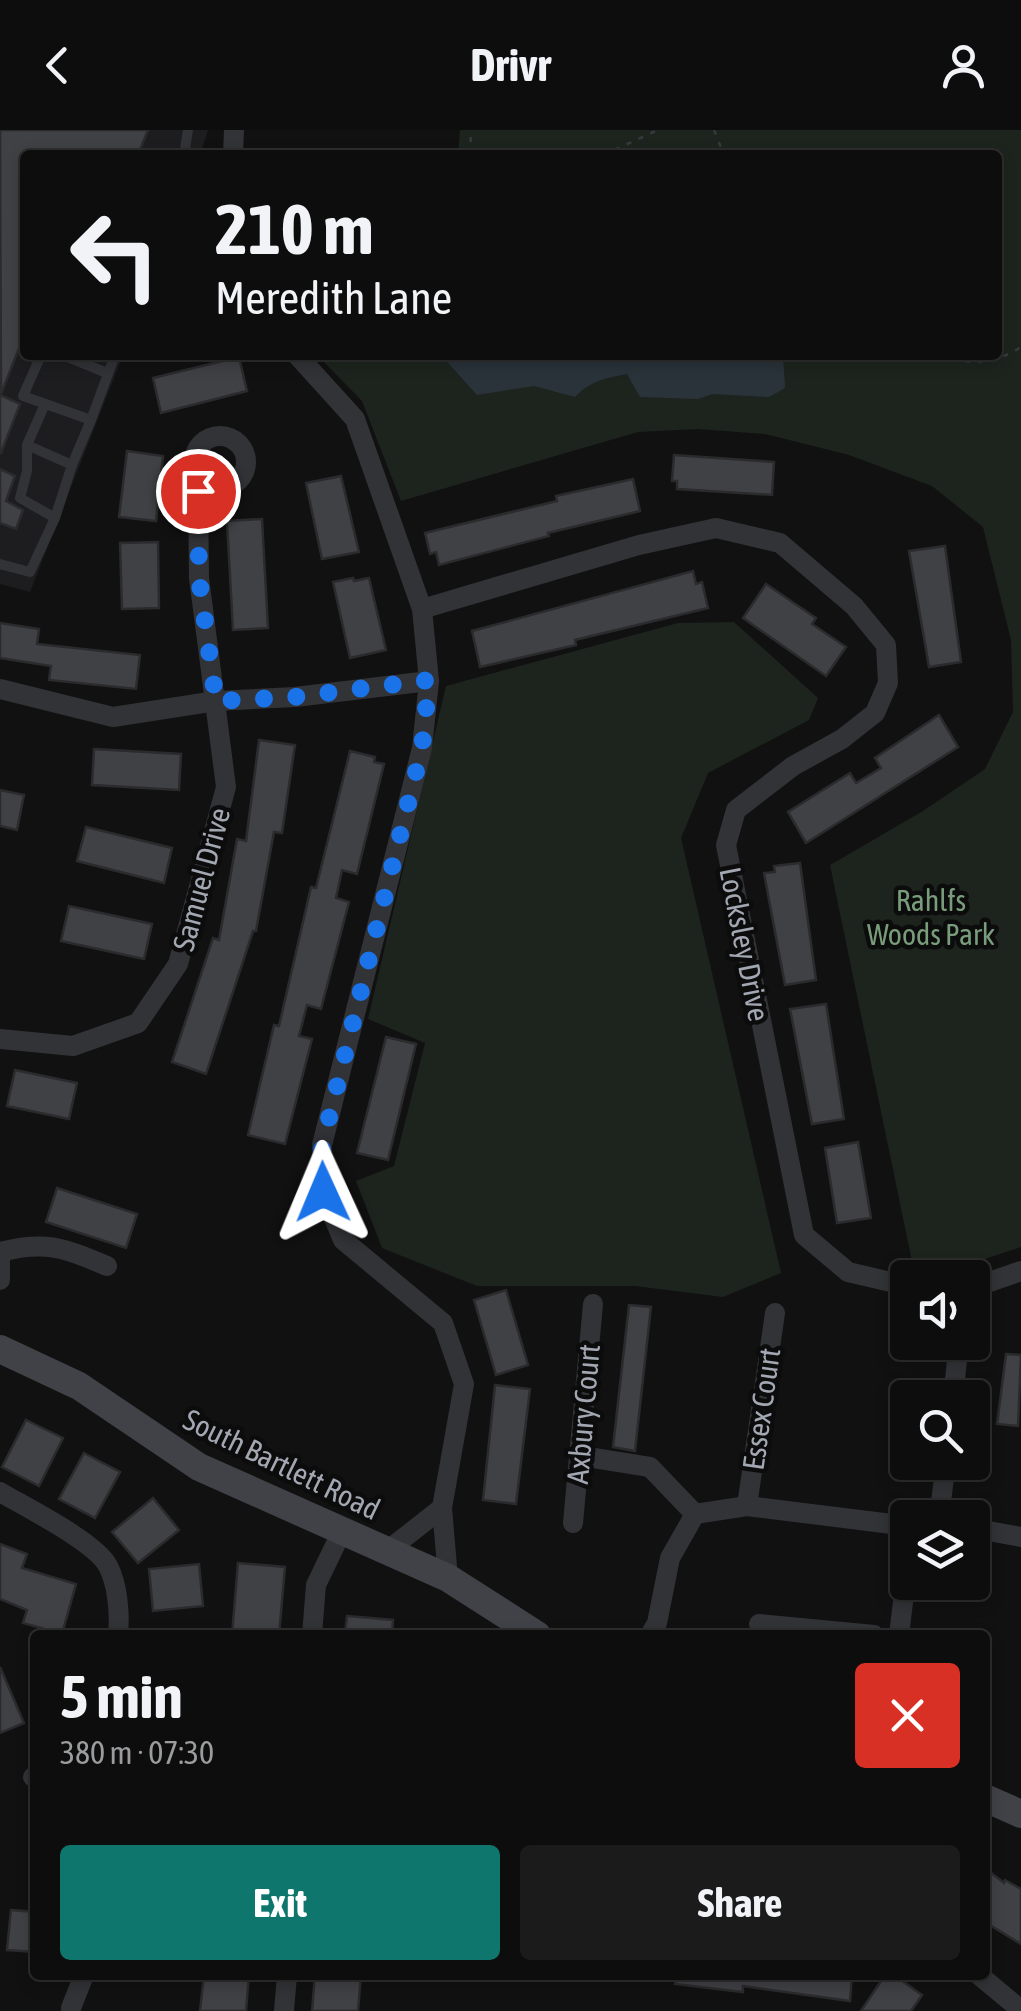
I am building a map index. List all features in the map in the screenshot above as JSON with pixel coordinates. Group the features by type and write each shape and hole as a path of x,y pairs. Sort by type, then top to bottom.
{"main road":[{"name":"South Bartlett Road","path":"0,1349 80,1386 199,1466 448,1578 529,1630"},
{"path":"990,1800 1021,1814"}],"street":[{"path":"302,360 355,419 422,609 429,680 422,748 322,1146 323,1192 343,1240 443,1323 464,1384 442,1508 448,1578"},
{"name":"Samuel Drive","path":"0,1039 73,1046 138,1023 178,964 226,787 199,578 198,491 204,482"},
{"name":"Locksley Drive","path":"422,609 620,550 716,528 780,543 854,606 886,644 888,684 875,713 842,739 793,766 736,810 726,845 804,1236 848,1272 890,1282"},
{"path":"0,689 113,717 216,701 294,697 429,680"},
{"path":"0,1280 0,1255 51,1236 57,1246 99,1257"},
{"path":"990,1282 1021,1271"},
{"name":"Axbury Court","path":"573,1523 593,1304"},
{"name":"Essex Court","path":"747,1506 775,1313"},
{"path":"581,1456 650,1467 695,1514"},
{"path":"0,1492 73,1534 108,1564 120,1618 119,1630"},
{"path":"695,1514 747,1506 890,1524"},
{"path":"386,1551 442,1508"},
{"path":"653,1630 670,1558 695,1514"},
{"path":"312,1630 316,1585 342,1531"},
{"path":"990,1531 1021,1537"},
{"path":"900,1630 903,1600"},
{"path":"759,1624 822,1630"},
{"path":"71,2008 82,1980"},
{"path":"284,2011 287,1980"},
{"path":"985,1980 1021,2010"}],"lane":[{"path":"39,360 23,396 91,420"},
{"path":"75,360 107,372"},
{"path":"0,564 30,572 55,518 112,360"},
{"path":"45,404 28,446 20,498 55,518"},
{"path":"28,446 72,465"}],"path":[{"path":"614,150 658,130"},
{"path":"952,360 1002,360"}],"shaded area":[{"path":"0,130 208,130 202,150 20,150 20,360 121,360 30,592 0,584"},
{"path":"446,360 783,360 785,388 769,397 640,397 627,374 593,384 575,397 534,386 477,395"}],"green space":[{"name":"Rahlfs Woods Park","path":"460,130 1021,130 1021,1247 982,1260 912,1260 830,865 923,811 985,769 1013,712 1011,640 983,527 932,486 849,455 765,434 698,429 638,432 401,501 362,401 322,360 1002,360 1002,150 458,150"},
{"path":"734,622 818,698 809,720 708,773 681,838 781,1273 723,1297 635,1286 477,1286 382,1248 356,1181 394,1166 425,1043 368,1019 446,686 678,623"}],"building":[{"path":"0,130 148,130 140,150 20,150 20,346 1,394"},
{"path":"240,360 247,391 161,413 153,378"},
{"path":"0,395 20,404 1,453 0,453"},
{"path":"127,451 163,456 156,521 119,517"},
{"path":"674,455 774,462 772,495 677,489 677,481 672,481"},
{"path":"0,469 15,476 6,501 23,510 16,529 0,523"},
{"path":"341,476 359,552 322,559 306,483"},
{"path":"633,479 640,511 439,565 436,552 430,554 425,533"},
{"path":"262,519 268,628 233,630 227,521"},
{"path":"158,542 159,608 122,609 120,543"},
{"path":"945,546 961,662 929,667 909,551"},
{"path":"693,571 696,584 702,582 708,608 480,667 472,631"},
{"path":"369,578 386,650 350,658 333,582"},
{"path":"766,584 816,618 812,624 846,647 826,676 743,618"},
{"path":"0,623 39,629 37,644 140,655 136,689 49,680 51,666 0,658"},
{"path":"939,715 958,747 806,843 788,812 850,773 856,783 881,768 875,758"},
{"path":"259,740 295,745 282,833 274,832 256,931 206,1074 172,1062 213,938 219,940 237,839 246,841"},
{"path":"94,749 181,754 179,790 92,785"},
{"path":"350,751 375,757 374,762 384,764 357,874 342,870 336,898 349,902 321,1009 307,1005 299,1036 312,1039 285,1144 248,1135 274,1025 279,1026 311,887 316,888"},
{"path":"0,790 24,795 17,830 0,826"},
{"path":"86,827 172,848 164,883 77,861"},
{"path":"800,863 816,980 785,985 764,873 775,872 774,866"},
{"path":"69,906 152,924 144,959 61,941"},
{"path":"826,1004 844,1119 812,1124 790,1009"},
{"path":"386,1037 416,1044 388,1160 357,1153"},
{"path":"15,1070 77,1083 69,1119 7,1106"},
{"path":"858,1142 871,1218 837,1223 825,1148"},
{"path":"57,1188 137,1214 126,1248 46,1222"},
{"path":"506,1290 528,1365 496,1375 474,1300"},
{"path":"629,1305 651,1307 635,1451 613,1447"},
{"path":"1006,1354 1021,1355 1018,1426 997,1424"},
{"path":"495,1385 530,1389 516,1504 483,1500"},
{"path":"26,1420 63,1438 39,1486 2,1467"},
{"path":"84,1453 120,1472 95,1518 59,1499"},
{"path":"153,1498 179,1530 138,1563 112,1532"},
{"path":"0,1544 27,1554 22,1568 76,1584 63,1630 23,1623 27,1610 0,1599"},
{"path":"238,1563 285,1567 279,1630 232,1630"},
{"path":"199,1564 203,1606 153,1611 149,1569"},
{"path":"347,1616 393,1620 392,1630 346,1630"},
{"path":"0,1667 24,1723 0,1733"},
{"path":"990,1872 1021,1889 1021,1944 990,1925"},
{"path":"11,1910 30,1912 30,1952 7,1950"},
{"path":"203,1980 249,1980 246,2011 200,2011"},
{"path":"315,1980 361,1980 358,2011 312,2011"},
{"path":"675,1980 852,1980 850,2001 743,1986 743,1992 675,1984"},
{"path":"882,1980 901,1980 922,1995 911,2011 861,2011"}],"route":[{"path":"198,491 199,578 216,701 294,697 429,680 422,748 322,1146 323,1192"}]}
